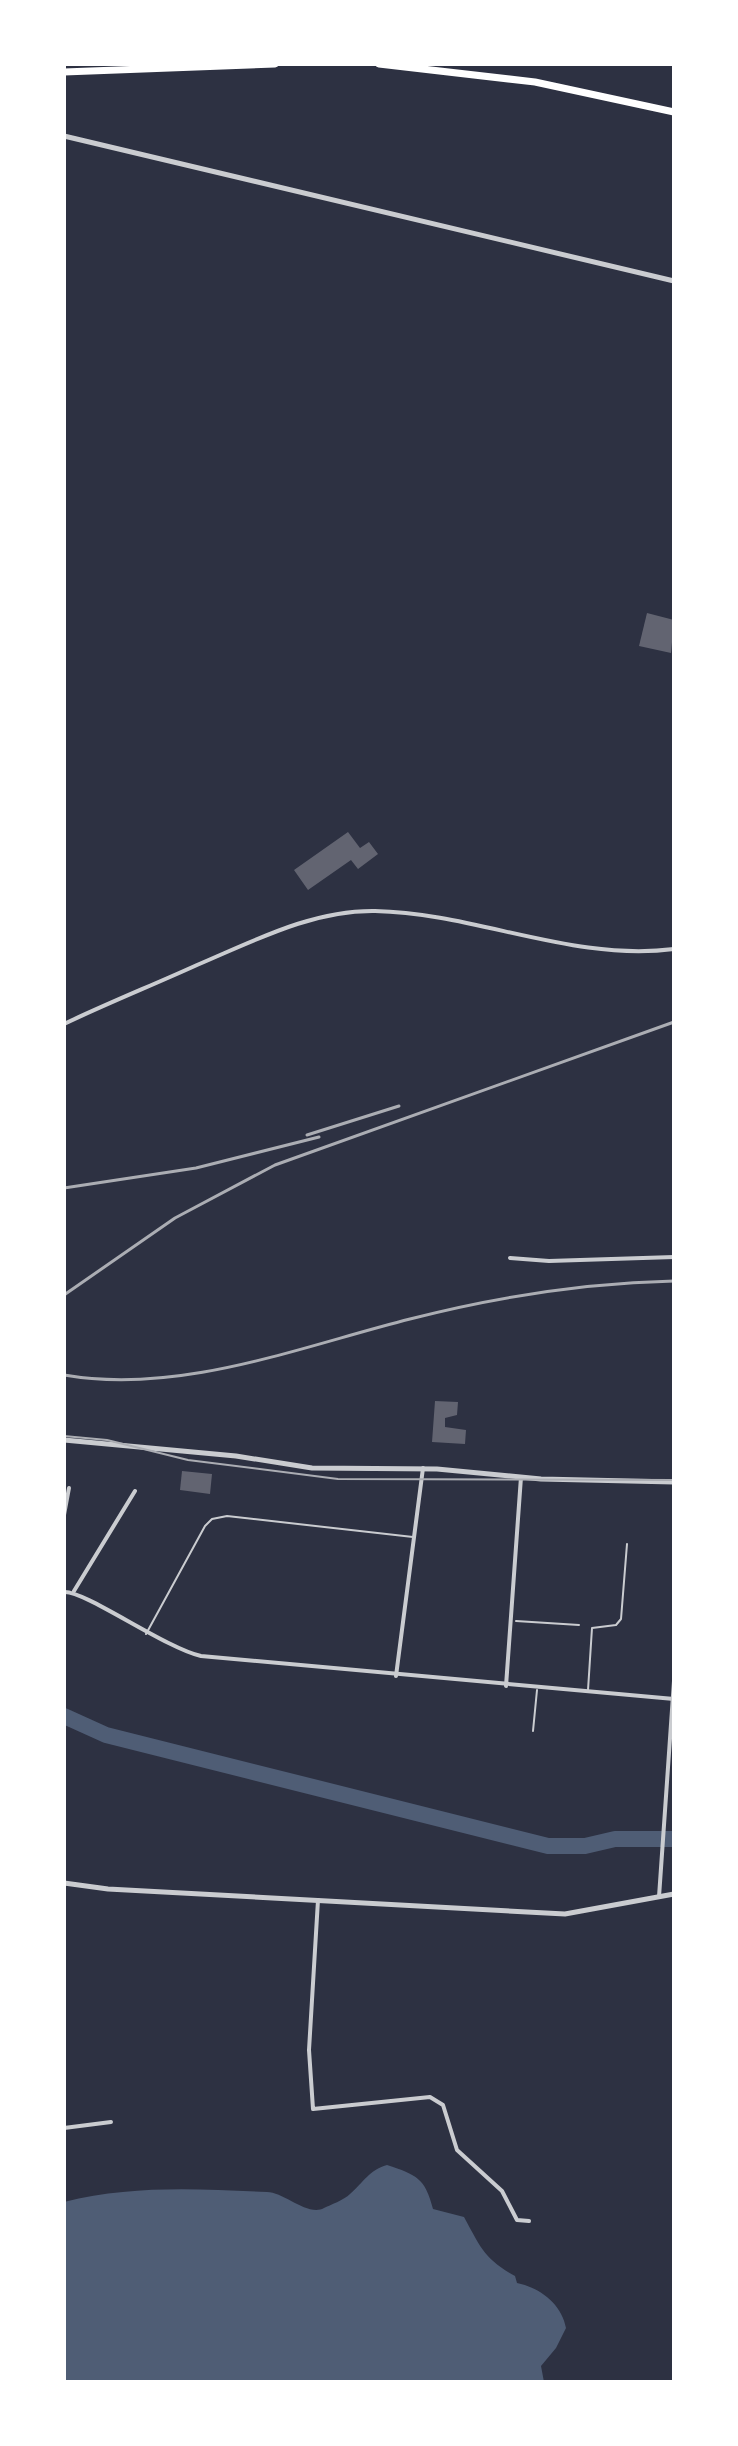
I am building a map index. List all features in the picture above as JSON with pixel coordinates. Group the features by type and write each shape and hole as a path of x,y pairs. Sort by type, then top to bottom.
{"main road":[{"path":"64,72 275,64"},
{"path":"379,64 535,82 674,112"}],"street":[{"path":"64,136 674,281"},
{"path":"64,1024 255,940 316,917 356,911 383,912 474,926 596,950 649,953 674,949"},
{"path":"510,1258 549,1261 674,1257"},
{"path":"64,1440 223,1454 312,1468 423,1468 521,1477 674,1482"},
{"path":"396,1676 423,1468"},
{"path":"506,1686 521,1477"},
{"path":"64,1515 69,1488"},
{"path":"74,1591 135,1491"},
{"path":"64,1592 74,1591 146,1634 201,1656 673,1699"},
{"path":"659,1897 674,1681"},
{"path":"64,1883 108,1889 565,1914 674,1894"},
{"path":"318,1900 309,2050 313,2109 430,2097 443,2105 457,2150 502,2191 517,2220 529,2221"},
{"path":"64,2128 111,2122"}],"lane":[{"path":"146,1634 199,1535 212,1519 227,1516 414,1537"},
{"path":"588,1693 592,1628 616,1625 621,1619 627,1544"},
{"path":"516,1621 579,1625"},
{"path":"533,1731 537,1688"}],"water":[{"path":"387,2165 418,2179 427,2190 433,2209 464,2217 489,2258 515,2276 517,2283 542,2293 555,2305 566,2328 556,2348 541,2366 544,2382 64,2382 64,2202 140,2191 215,2190 274,2193 303,2207 318,2210 344,2198 371,2173"}],"building":[{"path":"647,613 674,620 671,653 639,646"},
{"path":"348,832 360,848 369,842 378,854 358,869 351,860 308,890 294,870"},
{"path":"435,1401 458,1402 457,1415 445,1418 445,1427 466,1430 465,1444 432,1442"},
{"path":"182,1471 212,1474 210,1494 180,1490"}],"waterway":[{"path":"64,1716 106,1735 548,1846 585,1846 615,1839 674,1839"}],"tram line":[{"path":"64,1436 107,1440 188,1460 338,1479 674,1480"}],"railway":[{"path":"64,1295 175,1218 275,1165 674,1022"},
{"path":"307,1135 399,1106"},
{"path":"64,1188 196,1168 319,1137"},
{"path":"64,1375 151,1379 195,1373 239,1365 475,1304 574,1288 674,1281"}]}
